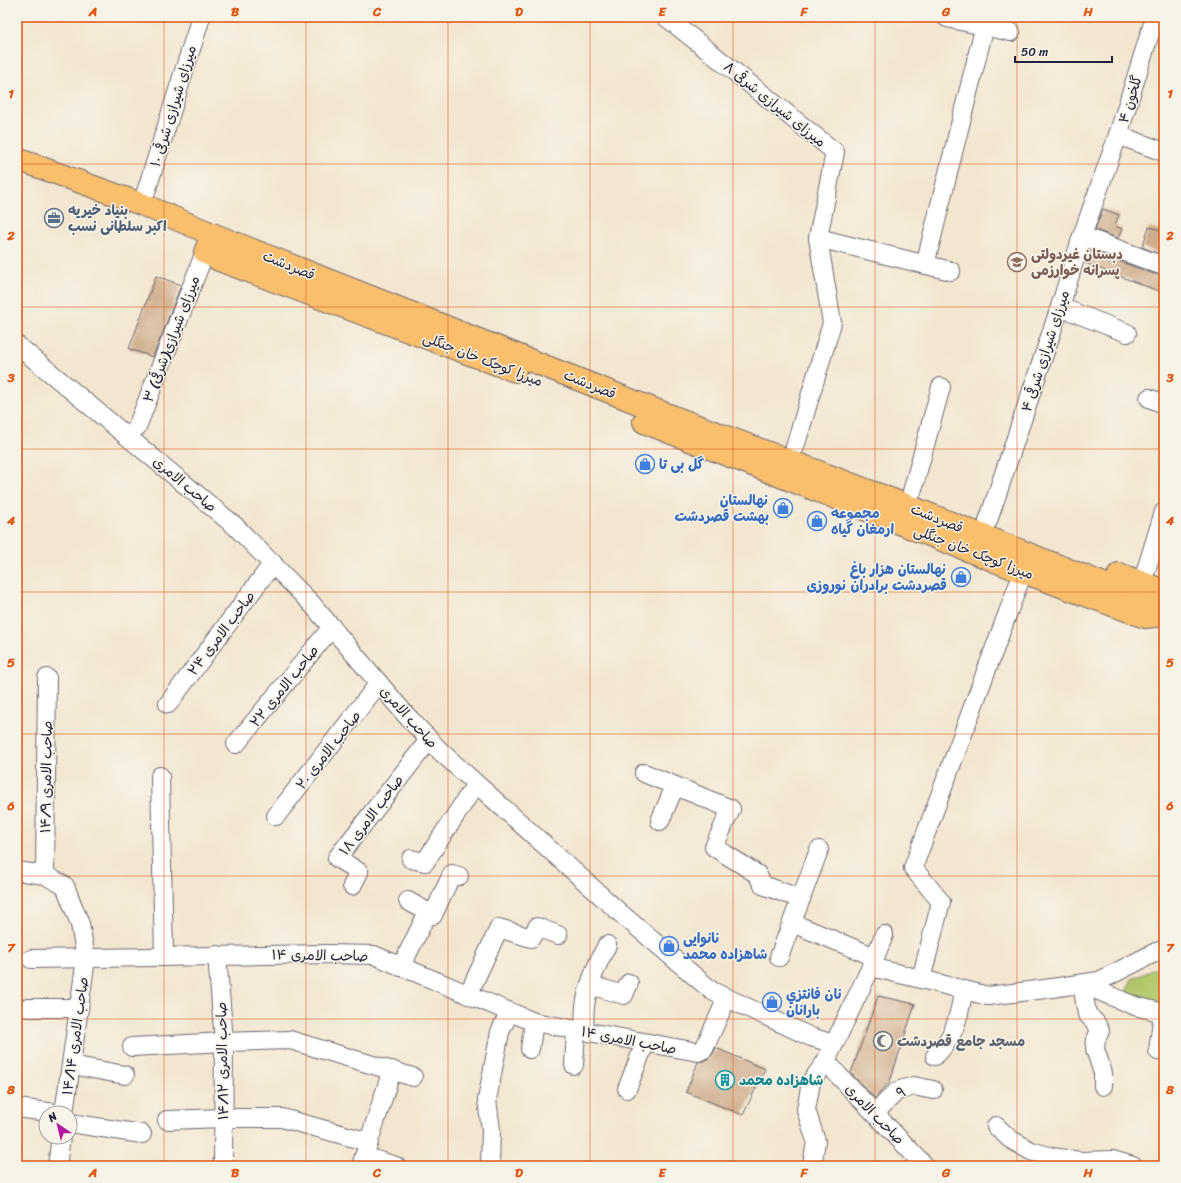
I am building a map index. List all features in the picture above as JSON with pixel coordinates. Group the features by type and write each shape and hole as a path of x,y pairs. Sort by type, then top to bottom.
{"main road":[{"name":"قصردشت","path":"17,145 663,398 795,447 909,498 1138,590 1164,608"},
{"name":"قصردشت","path":"17,159 141,204 208,243 655,418 909,498"},
{"name":"میرزا کوچک خان جنگلی","path":"655,418 1023,572 1146,617 1164,615"},
{"name":"قصردشت","path":"1138,590 1164,591"}],"street":[{"name":"۱۰ میرزای شیرازی شرقی","path":"145,194 201,17"},
{"name":"۸ میرزای شیرازی شرقی","path":"666,17 835,152 818,238 832,323 795,447"},
{"name":"۴ گلخون","path":"1118,135 1155,17"},
{"path":"947,18 986,22 1011,32"},
{"path":"925,265 986,22"},
{"path":"1118,135 1164,152"},
{"name":"۴ میرزای شیرازی شرقی","path":"985,528 1060,307 1082,236 1118,135"},
{"path":"1082,236 1158,264"},
{"path":"818,238 951,271"},
{"name":"۳ میرزای شیرازی(شرقی)","path":"137,427 208,243"},
{"path":"1060,307 1126,333"},
{"name":"صاحب الامری","path":"17,345 235,526 311,603 405,714 429,740 629,921 712,991 811,1037 834,1044"},
{"path":"909,498 941,387"},
{"path":"1138,590 1164,512"},
{"name":"۲۴ صاحب الامری","path":"168,704 273,563"},
{"path":"921,979 942,902 913,868 1023,572"},
{"name":"۲۲ صاحب الامری","path":"236,744 332,628"},
{"name":"۱۴/۹ صاحب الامری","path":"44,875 47,678"},
{"name":"۲۰ صاحب الامری","path":"276,816 379,683"},
{"name":"۱۸ صاحب الامری","path":"352,886 359,872 337,858 429,740"},
{"path":"644,773 731,809 714,847 757,874 764,885 801,899"},
{"path":"160,776 164,957"},
{"path":"411,859 425,862 476,784"},
{"path":"660,821 675,786"},
{"path":"779,957 819,850"},
{"path":"17,871 44,875 65,886 80,924 86,959"},
{"path":"434,914 452,874 459,876"},
{"path":"408,901 434,914"},
{"path":"401,967 426,916 434,914"},
{"path":"792,923 873,962 921,979 988,996 1099,981 1156,952 1164,950"},
{"path":"468,995 499,928 531,938 536,927 558,935"},
{"path":"812,1166 816,1141 806,1110 811,1082 826,1061 873,962 884,935"},
{"path":"574,1066 590,985 597,964 607,945"},
{"name":"۱۴ صاحب الامری","path":"31,959 328,954 374,955 468,995 516,1010 534,1022 698,1052 704,1049 727,998"},
{"name":"۱۴/۱۲ صاحب الامری","path":"217,956 224,1042 223,1166"},
{"name":"۱۴/۱۴ صاحب الامری","path":"65,1105 86,959"},
{"path":"590,985 624,995 629,983"},
{"path":"1082,984 1135,1006 1164,1013 1158,1051"},
{"path":"1082,984 1087,1014 1096,1023 1100,1031 1096,1039 1095,1048 1103,1073 1103,1086"},
{"path":"935,1056 945,1046 953,1032 964,990"},
{"path":"27,1008 79,1008"},
{"path":"490,1166 491,1130 487,1100 500,1032 507,1017 516,1010"},
{"path":"530,1050 534,1022"},
{"path":"132,1047 290,1040 413,1077"},
{"path":"627,1089 645,1043"},
{"name":"صاحب الامری","path":"826,1061 926,1166"},
{"path":"71,1065 125,1075"},
{"path":"364,1155 392,1070"},
{"name":"۹","path":"875,1114 896,1091 914,1086 933,1090"},
{"path":"17,1108 38,1111"},
{"path":"167,1120 282,1118 364,1155 396,1166"},
{"path":"78,1124 142,1134"},
{"path":"996,1126 1010,1139 1031,1151 1052,1157 1080,1162 1113,1160 1133,1166"},
{"path":"57,1166 60,1145"}],"green space":[{"path":"1164,965 1164,1009 1133,1001 1126,991 1132,979"}],"building":[{"path":"1103,209 1119,215 1115,226 1122,229 1118,238 1095,230"},
{"path":"1149,227 1164,231 1164,256 1142,247"},
{"path":"1089,250 1154,274 1164,272 1164,291 1161,290 1161,292 1085,263"},
{"path":"156,276 181,285 153,357 129,349"},
{"name":"مسجد جامع قصردشت","path":"878,996 915,1004 890,1081 875,1098 851,1073"},
{"name":"شاهزاده محمد","path":"716,1048 765,1069 743,1115 686,1092 698,1062 709,1058"}],"place":[{"name":"بنیاد خیریه اکبر سلطانی نسب","path":"54,218"},
{"name":"دبستان غیردولتی پسرانه خوارزمی","path":"1017,262"},
{"name":"گل بی تا","path":"645,464"},
{"name":"نهالستان بهشت قصردشت","path":"783,508"},
{"name":"مجموعه ارمغان گیاه","path":"817,521"},
{"name":"نهالستان هزار باغ قصردشت برادران نوروزی","path":"961,577"},
{"name":"نانوایی شاهزاده محمد","path":"669,946"},
{"name":"نان فانتزي بارانان","path":"772,1002"},
{"name":"مسجد جامع قصردشت","path":"883,1041"},
{"name":"شاهزاده محمد","path":"725,1080"}]}
